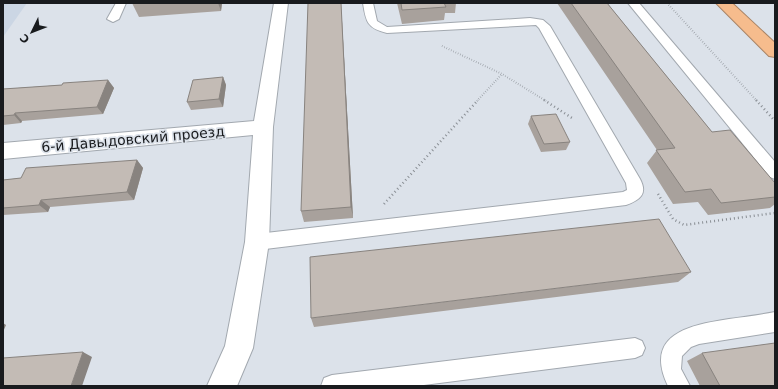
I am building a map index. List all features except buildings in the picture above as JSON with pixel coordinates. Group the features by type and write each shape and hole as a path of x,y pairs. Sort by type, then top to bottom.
{"highway":[{"path":"723,3 775,52"}],"street":[{"path":"222,386 239,348 257,242 263,127 281,3"},
{"name":"6-й Давыдовский проезд","path":"3,151 263,127"}],"lane":[{"path":"113,19 121,3"},
{"path":"257,242 626,198 636,193 634,183 612,144 544,26 539,22 530,21 387,30 377,28 371,21 368,3"},
{"path":"633,3 775,173"},
{"path":"679,386 671,370 672,352 684,340 699,334 775,322"},
{"path":"332,386 390,382 635,348"}],"path":[{"path":"667,3 775,121"},
{"path":"405,29 502,74 573,119"},
{"path":"359,231 502,74"},
{"path":"665,204 674,219 684,226 775,213"}],"shaded area":[{"path":"3,3 27,3 3,37"}]}
